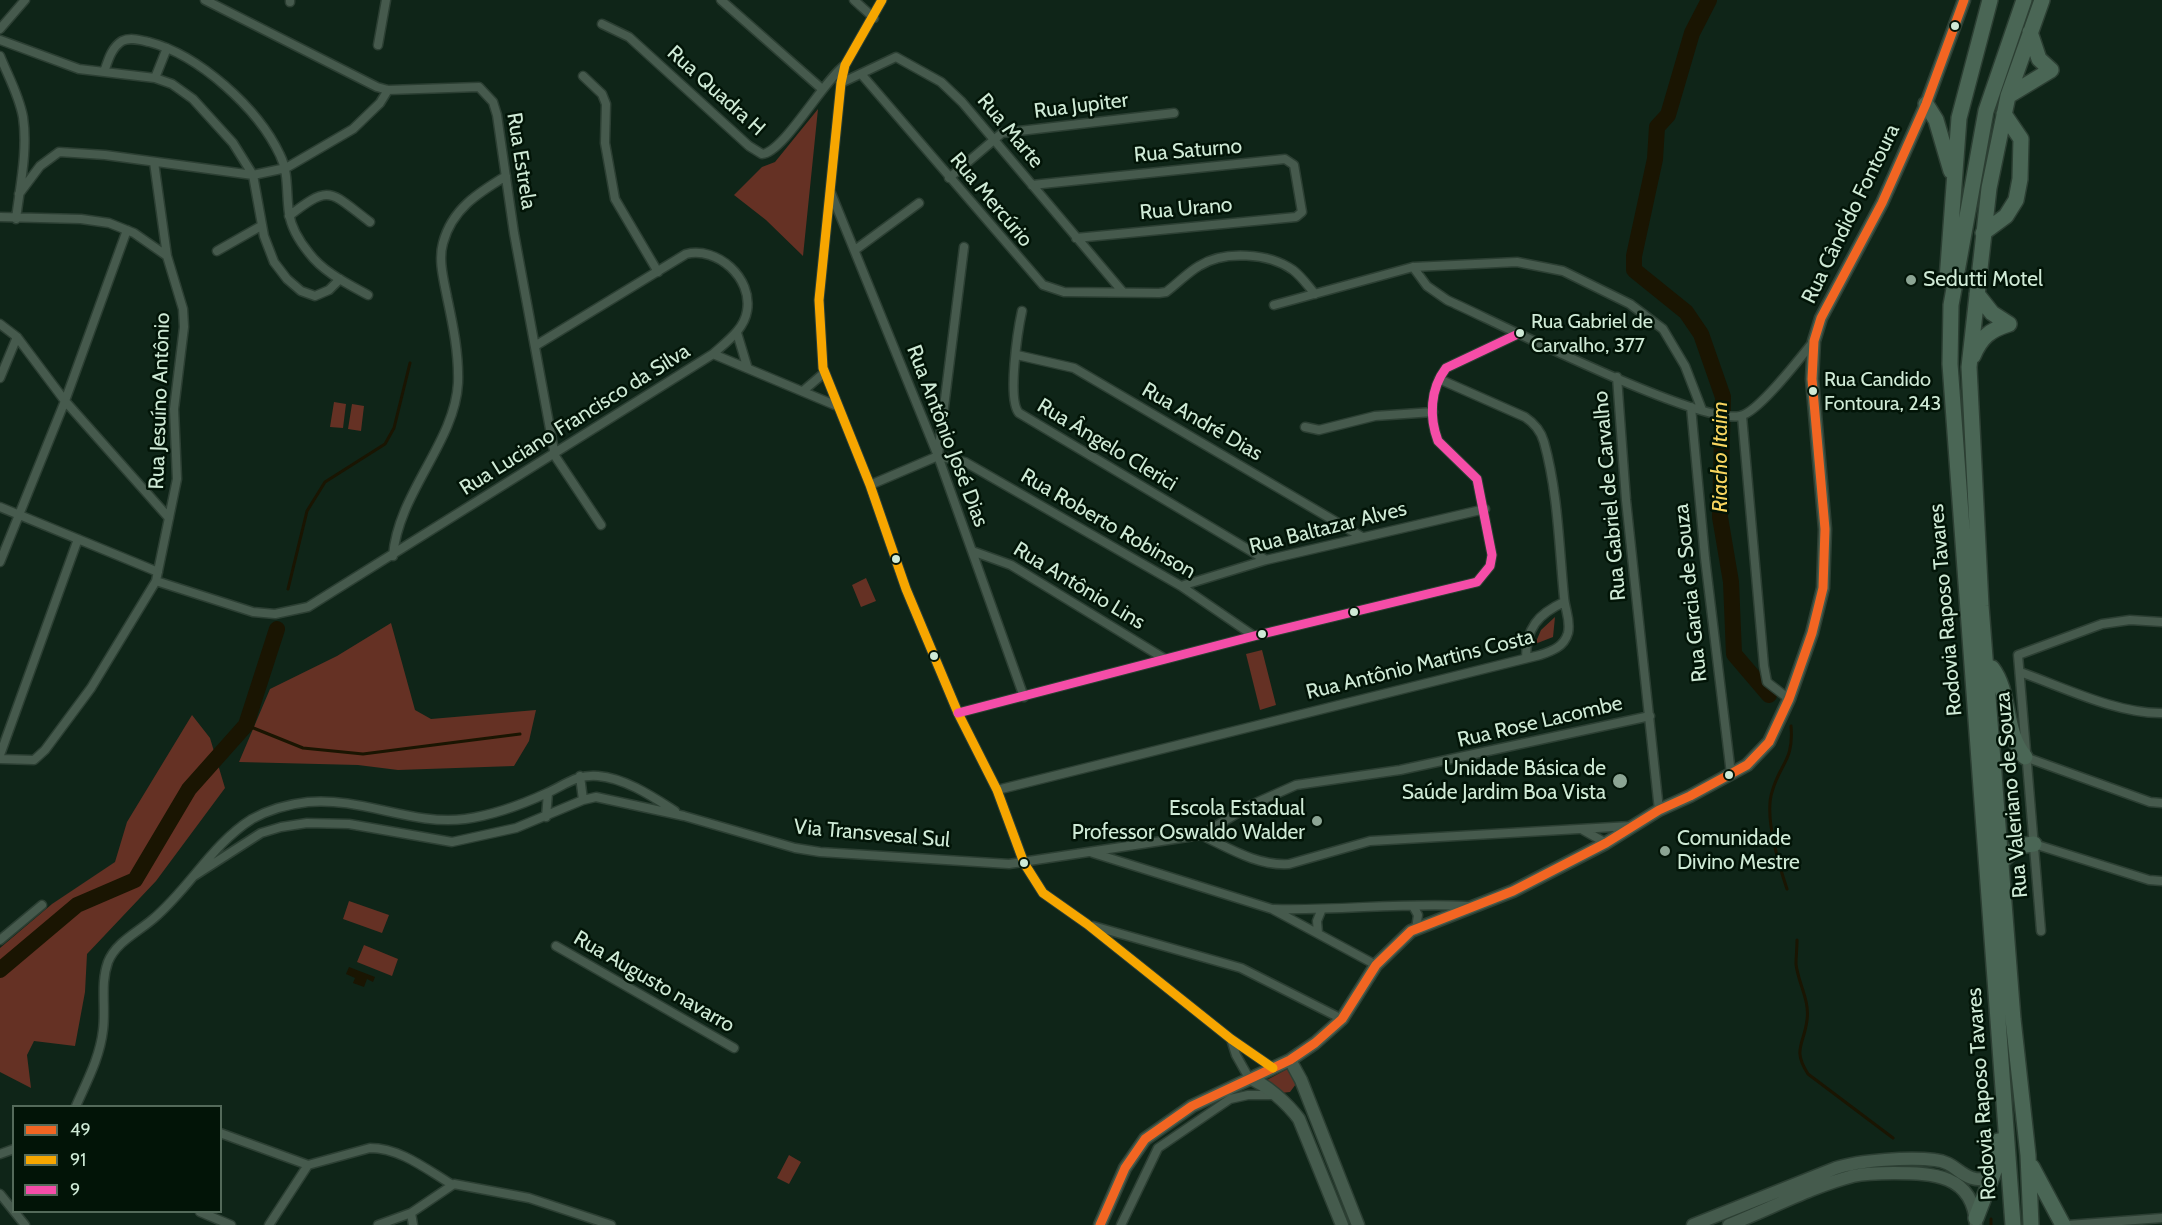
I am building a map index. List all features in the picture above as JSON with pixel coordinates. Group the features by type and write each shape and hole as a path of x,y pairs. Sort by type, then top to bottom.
{"highway":[{"path":"1951,306 1947,274 1959,118 1990,0"},
{"name":"Rodovia Raposo Tavares","path":"2013,1225 1984,803 1951,402 1951,306 1986,111 2024,0"},
{"name":"Rodovia Raposo Tavares","path":"2031,1225 2028,1155 2013,1019 2001,862 1972,457 1969,367 1983,233 2004,114 2008,96 2042,0"},
{"path":"2008,96 2051,70 2039,59 2030,32"},
{"path":"1926,104 1936,120 1953,176"},
{"path":"1983,233 2007,216 2016,200 2020,179 2021,139 2004,114"},
{"path":"1969,367 1983,337 2009,324 1992,314 1977,294"},
{"path":"1988,664 1996,674 2012,737 2025,757"},
{"path":"2001,862 2018,846 2034,844"},
{"path":"1976,1222 1999,1155 1997,1113 2004,1105"},
{"path":"2028,1155 2038,1182 2063,1225"}],"main road":[{"name":"Rua Cândido Fontoura","path":"1100,1225 1125,1168 1145,1139 1192,1106 1290,1060 1315,1043 1342,1019 1376,965 1401,939 1416,928 1514,891 1606,843 1659,810 1731,774 1760,755 1776,729 1789,699 1812,633 1823,588 1826,562 1812,379 1815,341 1821,318 1882,203 1926,104 1964,0"},
{"path":"1290,1060 1302,1084 1358,1225"},
{"path":"1250,1078 1261,1082 1278,1098 1303,1128 1342,1225"},
{"path":"1278,1098 1294,1096 1302,1084"},
{"path":"1693,1225 1791,1186 1860,1162 1936,1160 1948,1164 1966,1177 1978,1180 1991,1178"},
{"path":"1947,1178 1948,1164"},
{"path":"1729,1225 1862,1174 1932,1173 1947,1178 1964,1193 1976,1222"},
{"path":"1791,1186 1795,1199"}],"street":[{"path":"0,30 25,0"},
{"name":"Rua Estrela","path":"204,0 342,71 388,90 479,87 492,102 497,116 555,456 601,525"},
{"path":"378,45 386,0"},
{"path":"721,0 822,89 845,65 874,18 882,0"},
{"path":"854,0 874,18"},
{"name":"Rua Quadra H","path":"602,24 629,37 749,146 762,154 772,151 806,112 822,89"},
{"path":"0,39 80,69 155,78 172,84 193,99 232,142 253,175 261,226 274,262 286,279 301,291 315,296 329,290 340,279"},
{"path":"104,72 116,45 125,40 138,39 167,48 196,62 242,104 271,139 286,168 289,216 296,233 310,255 340,279 368,295"},
{"path":"155,78 167,48"},
{"path":"0,56 14,88 22,116 23,156 16,219"},
{"name":"Rua Marte","path":"841,83 862,75 893,58 901,58 952,91 1122,291"},
{"path":"845,65 841,83 819,311 824,374 870,485 906,589 958,713 997,790 1024,863 1043,893 1087,924 1231,1039 1273,1068"},
{"name":"Rua Mercúrio","path":"862,75 1043,285 1064,291 1166,292 1199,265 1211,260 1242,256 1258,257 1283,265 1301,278 1315,294"},
{"path":"583,76 602,94 606,104 605,143 615,199 658,272"},
{"path":"19,194 40,166 59,152 253,175 286,168 353,129 380,103 388,90"},
{"name":"Rua Jupiter","path":"993,139 1002,132 1174,113"},
{"path":"949,178 993,139"},
{"name":"Rua Saturno","path":"1032,185 1285,159 1294,165 1302,212 1299,216"},
{"name":"Rua Jesuíno Antônio","path":"0,757 34,760 45,750 91,688 157,576 177,479 174,409 184,327 180,294 167,256 154,162"},
{"path":"393,556 398,529 406,506 445,428 456,397 458,382 454,334 442,270 442,245 450,224 461,207 507,176"},
{"name":"Rua Antônio José Dias","path":"830,190 938,456 1024,697"},
{"path":"289,216 314,197 328,194 370,222"},
{"path":"855,250 919,204"},
{"name":"Rua Urano","path":"1076,238 1299,216"},
{"path":"0,217 81,219 109,223 127,230 167,256"},
{"path":"217,251 261,226"},
{"path":"0,562 65,400 127,230"},
{"path":"870,485 938,456 964,247"},
{"name":"Rua Luciano Francisco da Silva","path":"0,507 78,539 157,576 253,612 275,614 309,607 555,456 713,354 736,333 747,312 746,293 736,272 719,258 699,251 686,254 535,346"},
{"path":"1274,305 1413,267 1517,262 1538,265 1573,275 1630,304 1663,328 1685,366 1702,410"},
{"name":"Rua Gabriel de Carvalho","path":"1413,267 1433,291 1617,377 1625,488 1659,810"},
{"name":"Rua Ângelo Clerici","path":"1022,311 1013,399 1019,413 1266,560"},
{"path":"0,324 17,337 65,400 170,518"},
{"path":"736,333 747,366"},
{"path":"958,713 1254,636 1477,582 1490,566 1492,555 1478,479 1438,441 1432,398 1439,379 1453,364 1520,333"},
{"path":"0,378 17,337"},
{"path":"1617,377 1691,407 1737,417 1756,407 1815,341"},
{"path":"713,354 747,366 837,406"},
{"name":"Rua André Dias","path":"1017,355 1074,368 1362,537"},
{"path":"803,392 824,374"},
{"name":"Rua Antônio Martins Costa","path":"997,790 1526,658 1554,650 1566,639 1569,618 1564,602 1556,507 1544,440 1539,431 1525,417 1439,379"},
{"name":"Rua Garcia de Souza","path":"1691,407 1706,569 1731,774"},
{"path":"1305,427 1318,430 1375,416 1433,412"},
{"path":"1737,417 1764,666 1767,682 1789,699"},
{"name":"Rua Roberto Robinson","path":"938,456 965,462 1181,586 1254,636"},
{"name":"Rua Baltazar Alves","path":"1181,586 1266,560 1485,509"},
{"path":"0,757 78,539"},
{"name":"Rua Antônio Lins","path":"972,551 1011,565 1165,659"},
{"path":"1526,658 1526,644 1531,626 1543,613 1564,602"},
{"name":"Rua Valeriano de Souza","path":"2041,931 2018,655 2102,624 2130,620 2162,622"},
{"path":"2020,672 2121,708 2147,714 2162,713"},
{"name":"Rua Rose Lacombe","path":"1201,835 1251,805 1296,785 1400,770 1650,716"},
{"path":"2025,757 2150,802 2162,803"},
{"path":"580,776 583,800"},
{"name":"Via Transvesal Sul","path":"77,1105 99,1051 103,1028 104,978 109,960 119,945 176,899 194,876 240,829 252,820 282,807 308,802 356,803 408,815 456,820 489,815 548,793 580,776 612,778 684,816"},
{"path":"546,817 548,793"},
{"name":"Via Transvesal Sul","path":"194,876 261,833 280,827 307,823 349,824 452,842 491,835 546,817 583,800 606,798 684,816 795,848 820,852 1024,863 1201,835"},
{"path":"280,827 282,807"},
{"path":"1201,835 1255,860 1276,865 1289,864 1370,841 1632,826"},
{"path":"1582,830 1606,843"},
{"path":"2034,844 2149,880 2162,881"},
{"path":"1090,852 1272,909 1376,965"},
{"path":"0,940 42,905"},
{"path":"1272,909 1321,911 1413,906 1474,907"},
{"path":"1413,906 1418,915 1416,928"},
{"path":"1318,933 1317,921 1321,911"},
{"path":"1087,924 1241,968 1342,1019"},
{"name":"Rua Augusto navarro","path":"556,946 734,1048"},
{"path":"1231,1039 1236,1055 1250,1078"},
{"path":"1121,1225 1158,1148 1230,1100 1248,1095 1278,1098"},
{"path":"222,1134 308,1164 370,1148 381,1148 402,1155 451,1184 490,1189 529,1198 611,1225"},
{"path":"269,1225 308,1164"},
{"path":"378,1225 411,1213 451,1184"},
{"path":"0,1194 12,1209"},
{"path":"15,1213 25,1225"},
{"path":"202,1213 231,1225"},
{"path":"411,1213 413,1225"},
{"path":"2068,1225 2162,1218"}],"shaded area":[{"path":"818,109 803,256 766,220 734,195 762,167 775,162"},
{"path":"334,402 346,404 343,428 330,427"},
{"path":"352,404 364,406 361,431 348,429"},
{"path":"866,578 876,601 861,607 852,585"},
{"path":"1555,617 1553,637 1535,644 1541,630"},
{"path":"391,623 415,710 431,719 536,710 529,741 514,766 398,770 358,765 239,762 270,689 337,656"},
{"path":"1262,650 1276,705 1260,710 1246,654"},
{"path":"192,715 210,738 225,788 156,881 87,954 85,992 75,1046 34,1041 27,1055 31,1088 0,1072 0,948 52,904 115,862 127,822"},
{"path":"349,901 389,915 382,933 343,919"},
{"path":"364,945 398,959 392,976 357,962"},
{"path":"349,967 375,977 373,982 367,979 364,987 353,983 355,978 346,974"},
{"path":"1289,1068 1296,1084 1290,1092 1281,1093 1267,1080"},
{"path":"789,1155 801,1162 789,1184 777,1178"}],"waterway":[{"name":"Riacho Itaim","path":"1709,0 1692,33 1668,115 1657,127 1655,159 1634,256 1634,270 1686,312 1701,334 1723,397 1720,517 1731,582 1734,654 1769,695"},
{"path":"288,589 307,511 325,482 385,444 394,428 410,363"},
{"path":"0,970 77,905 135,880 189,789 246,725 277,629"},
{"path":"246,725 303,748 363,754 520,734"},
{"name":"Riacho Itaim","path":"1787,889 1771,827 1770,802 1775,782 1788,755 1791,726"},
{"name":"Riacho Itaim","path":"1797,940 1796,964 1807,1013 1806,1028 1800,1047 1803,1066 1808,1074 1893,1138"},
{"name":"Riacho Itaim","path":"1991,1219 1991,1225"}],"transit line":[{"name":"91","path":"882,0 845,65 841,83 819,300 823,368 870,485 906,589 958,713 997,790 1024,863 1043,893 1087,924 1231,1039 1273,1068"},
{"name":"49","path":"1100,1225 1125,1168 1145,1139 1192,1106 1290,1060 1315,1043 1342,1019 1376,965 1411,931 1513,891 1606,843 1659,810 1747,765 1769,742 1789,699 1812,633 1823,588 1825,529 1812,379 1814,341 1821,318 1882,203 1926,104 1964,0"},
{"name":"9","path":"958,713 1254,636 1477,582 1490,566 1492,555 1477,479 1438,441 1432,413 1434,394 1446,368 1520,333"}],"place":[{"name":"Sedutti Motel","path":"1911,280"},
{"name":"Rua Gabriel de Carvalho, 377","path":"1520,333"},
{"name":"Rua Candido Fontoura, 243","path":"1813,391"},
{"name":"Unidade Básica de Saúde Jardim Boa Vista","path":"1620,781"},
{"name":"Escola Estadual Professor Oswaldo Walder","path":"1317,821"},
{"name":"Comunidade Divino Mestre","path":"1665,851"}]}
